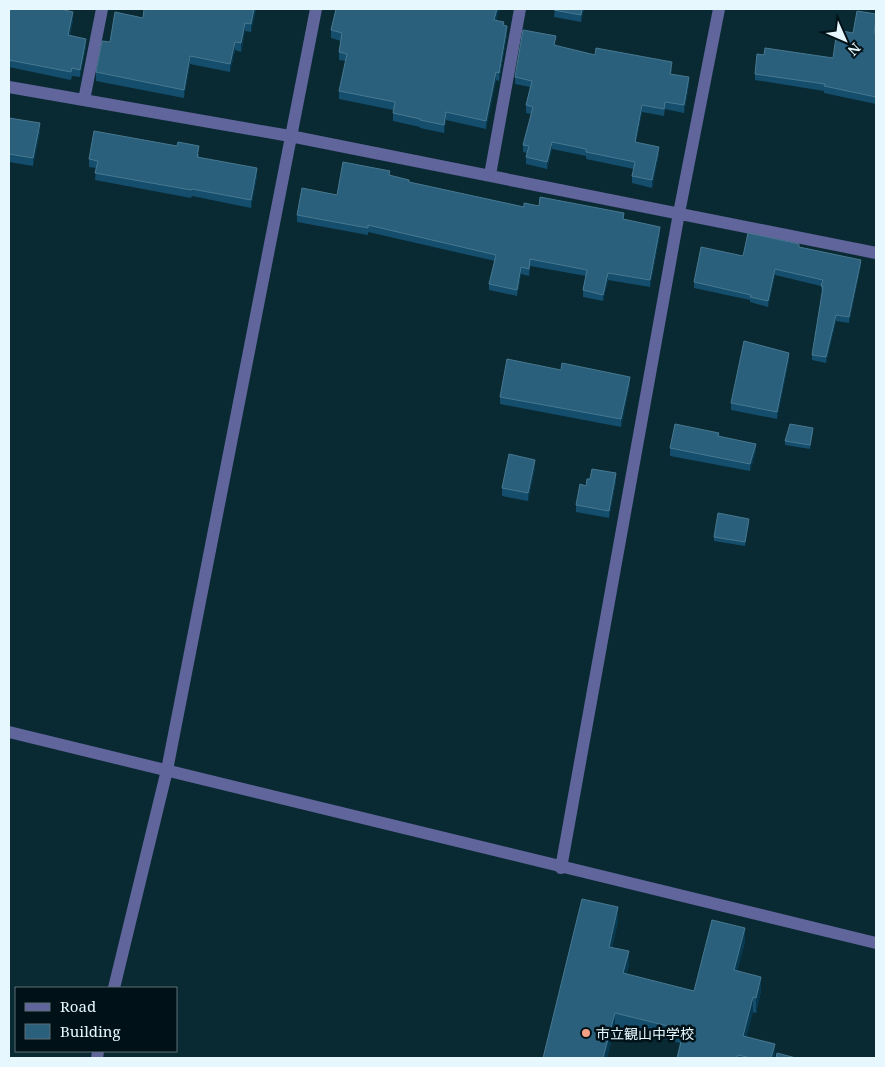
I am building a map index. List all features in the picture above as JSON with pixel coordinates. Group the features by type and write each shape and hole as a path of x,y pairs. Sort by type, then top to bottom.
{"street":[{"path":"84,100 102,9"},
{"path":"114,987 167,770 316,9"},
{"path":"490,175 520,9"},
{"path":"561,868 679,213 719,9"},
{"path":"9,87 290,136 876,253"},
{"path":"9,732 561,868 876,943"}],"building":[{"path":"9,9 60,9 73,12 68,35 86,39 80,70 72,68 71,72 9,60"},
{"path":"144,9 254,9 251,24 245,23 241,43 235,42 230,64 190,56 184,90 96,72 102,41 110,42 115,12 143,18"},
{"path":"336,9 497,9 494,20 504,22 503,25 507,26 499,73 496,72 486,121 446,112 444,125 393,113 395,102 339,91 347,54 339,52 342,33 331,30"},
{"path":"555,9 582,9 581,15"},
{"path":"857,11 876,14 874,33 876,33 876,97 824,86 825,84 755,74 757,54 764,55 765,48 833,58 837,30 853,33"},
{"path":"523,30 556,36 554,45 595,55 596,48 672,62 670,74 689,77 684,105 665,102 664,109 642,105 635,142 659,147 652,180 632,176 635,162 586,152 586,149 552,142 547,162 526,157 529,146 523,145 533,107 526,105 532,81 515,77"},
{"path":"9,118 40,123 33,158 9,154"},
{"path":"94,131 177,146 178,142 199,146 197,157 257,168 251,200 95,173 98,161 89,159"},
{"path":"343,162 390,171 389,175 409,180 409,182 524,207 524,203 539,206 540,197 624,213 623,219 660,227 650,280 608,273 603,295 583,290 587,270 530,259 529,269 521,267 517,290 489,284 496,255 368,225 368,228 297,215 302,188 337,195"},
{"path":"748,233 799,244 799,247 861,260 849,317 836,315 826,357 812,355 823,280 775,269 768,301 750,297 751,295 694,282 701,247 743,256"},
{"path":"744,341 789,353 777,412 731,403"},
{"path":"507,359 561,370 562,363 630,377 621,419 500,397"},
{"path":"675,424 719,433 718,436 756,444 750,464 670,448"},
{"path":"790,424 813,428 810,445 785,441"},
{"path":"509,454 535,460 528,493 502,488"},
{"path":"592,469 616,473 609,511 576,505 580,484 586,486"},
{"path":"718,513 749,519 745,542 714,537"},
{"path":"582,899 618,907 609,947 629,951 623,973 694,991 712,920 745,928 734,970 761,977 756,998 753,997 743,1036 775,1044 771,1058 751,1058 738,1055 737,1058 677,1058 684,1030 615,1013 603,1058 543,1058"},
{"path":"777,1053 796,1058 776,1058"}],"place":[{"name":"市立観山中学校","path":"586,1033"}]}
